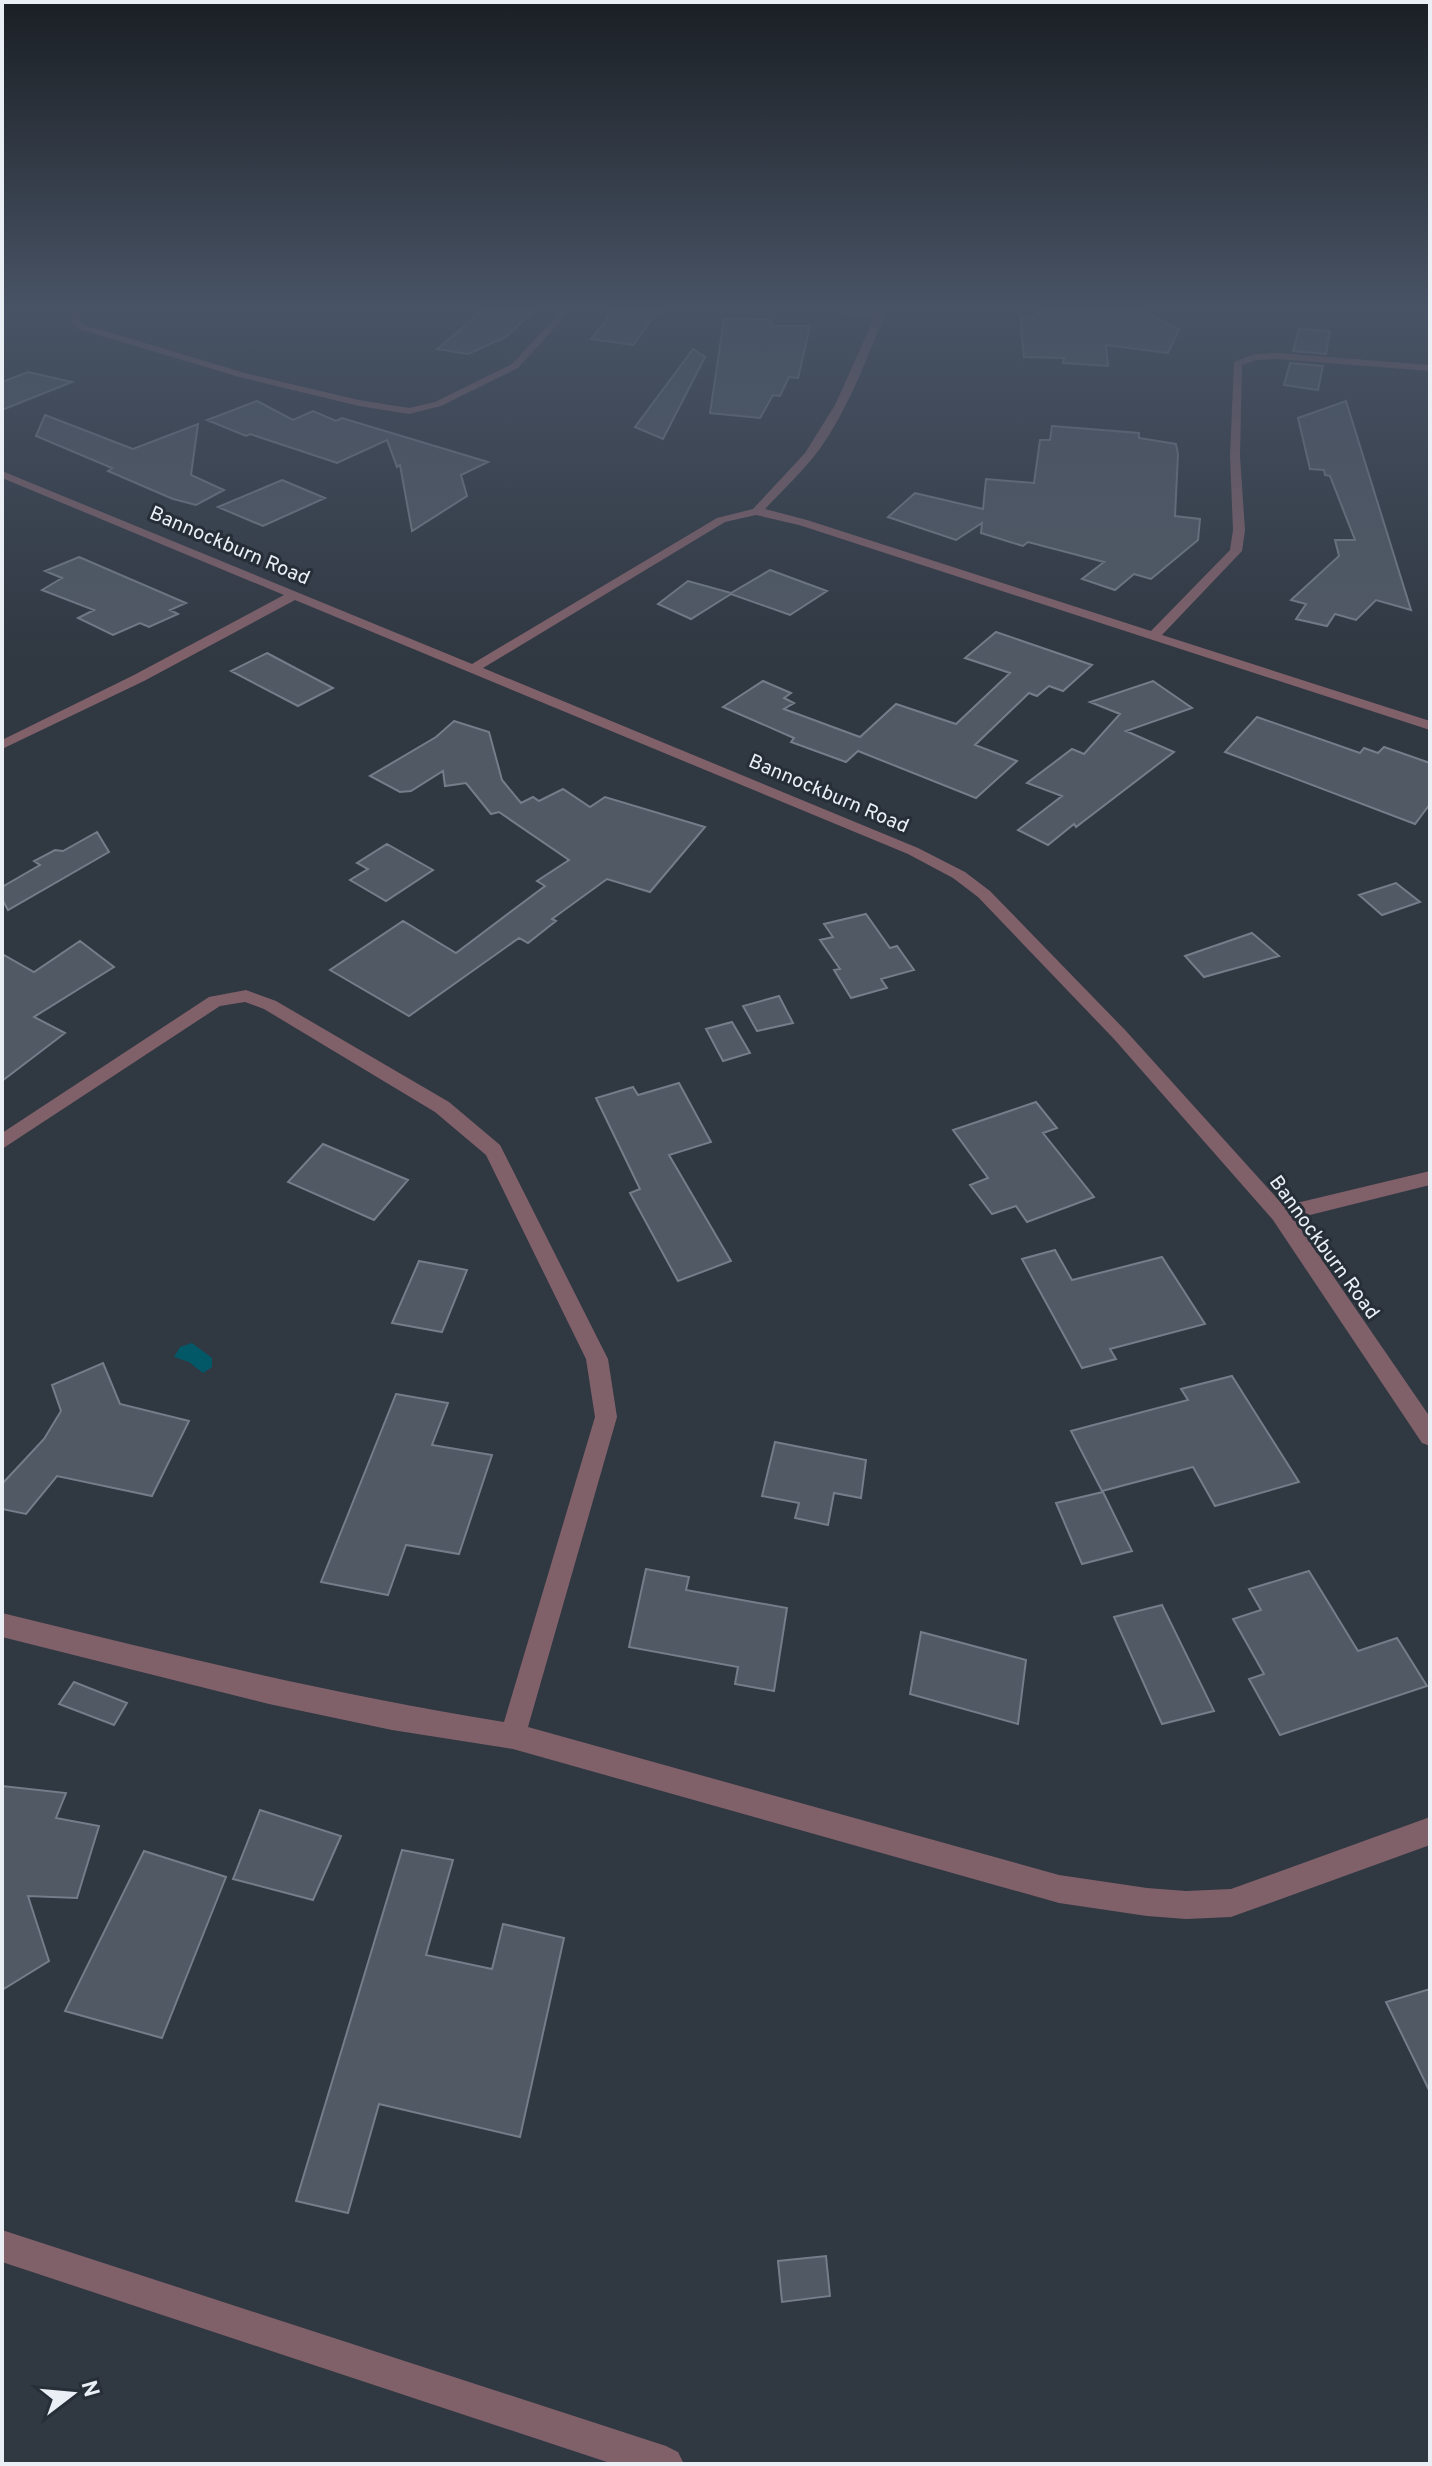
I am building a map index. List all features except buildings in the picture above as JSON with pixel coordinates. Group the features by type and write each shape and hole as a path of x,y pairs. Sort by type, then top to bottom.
{"street":[{"path":"757,511 804,462 828,426"},
{"path":"1153,637 1236,551 1239,530 1236,426"},
{"name":"Bannockburn Road","path":"2,474 913,851 974,885 1120,1035 1280,1215 1430,1436"},
{"path":"473,669 721,520 740,512 757,511 804,523 1430,726"},
{"path":"2,745 139,678 294,595"},
{"path":"2,1142 215,1001 246,996 270,1005 442,1107 493,1150 589,1339 602,1379 606,1417 513,1736"},
{"path":"1280,1215 1430,1178"},
{"path":"2,1625 284,1695 392,1717 513,1736 1059,1889 1108,1899 1186,1905 1231,1903 1430,1831"},
{"path":"2,2246 666,2464"}],"water":[{"path":"192,1343 212,1358 212,1367 203,1373 189,1362 174,1357 180,1347"}]}
